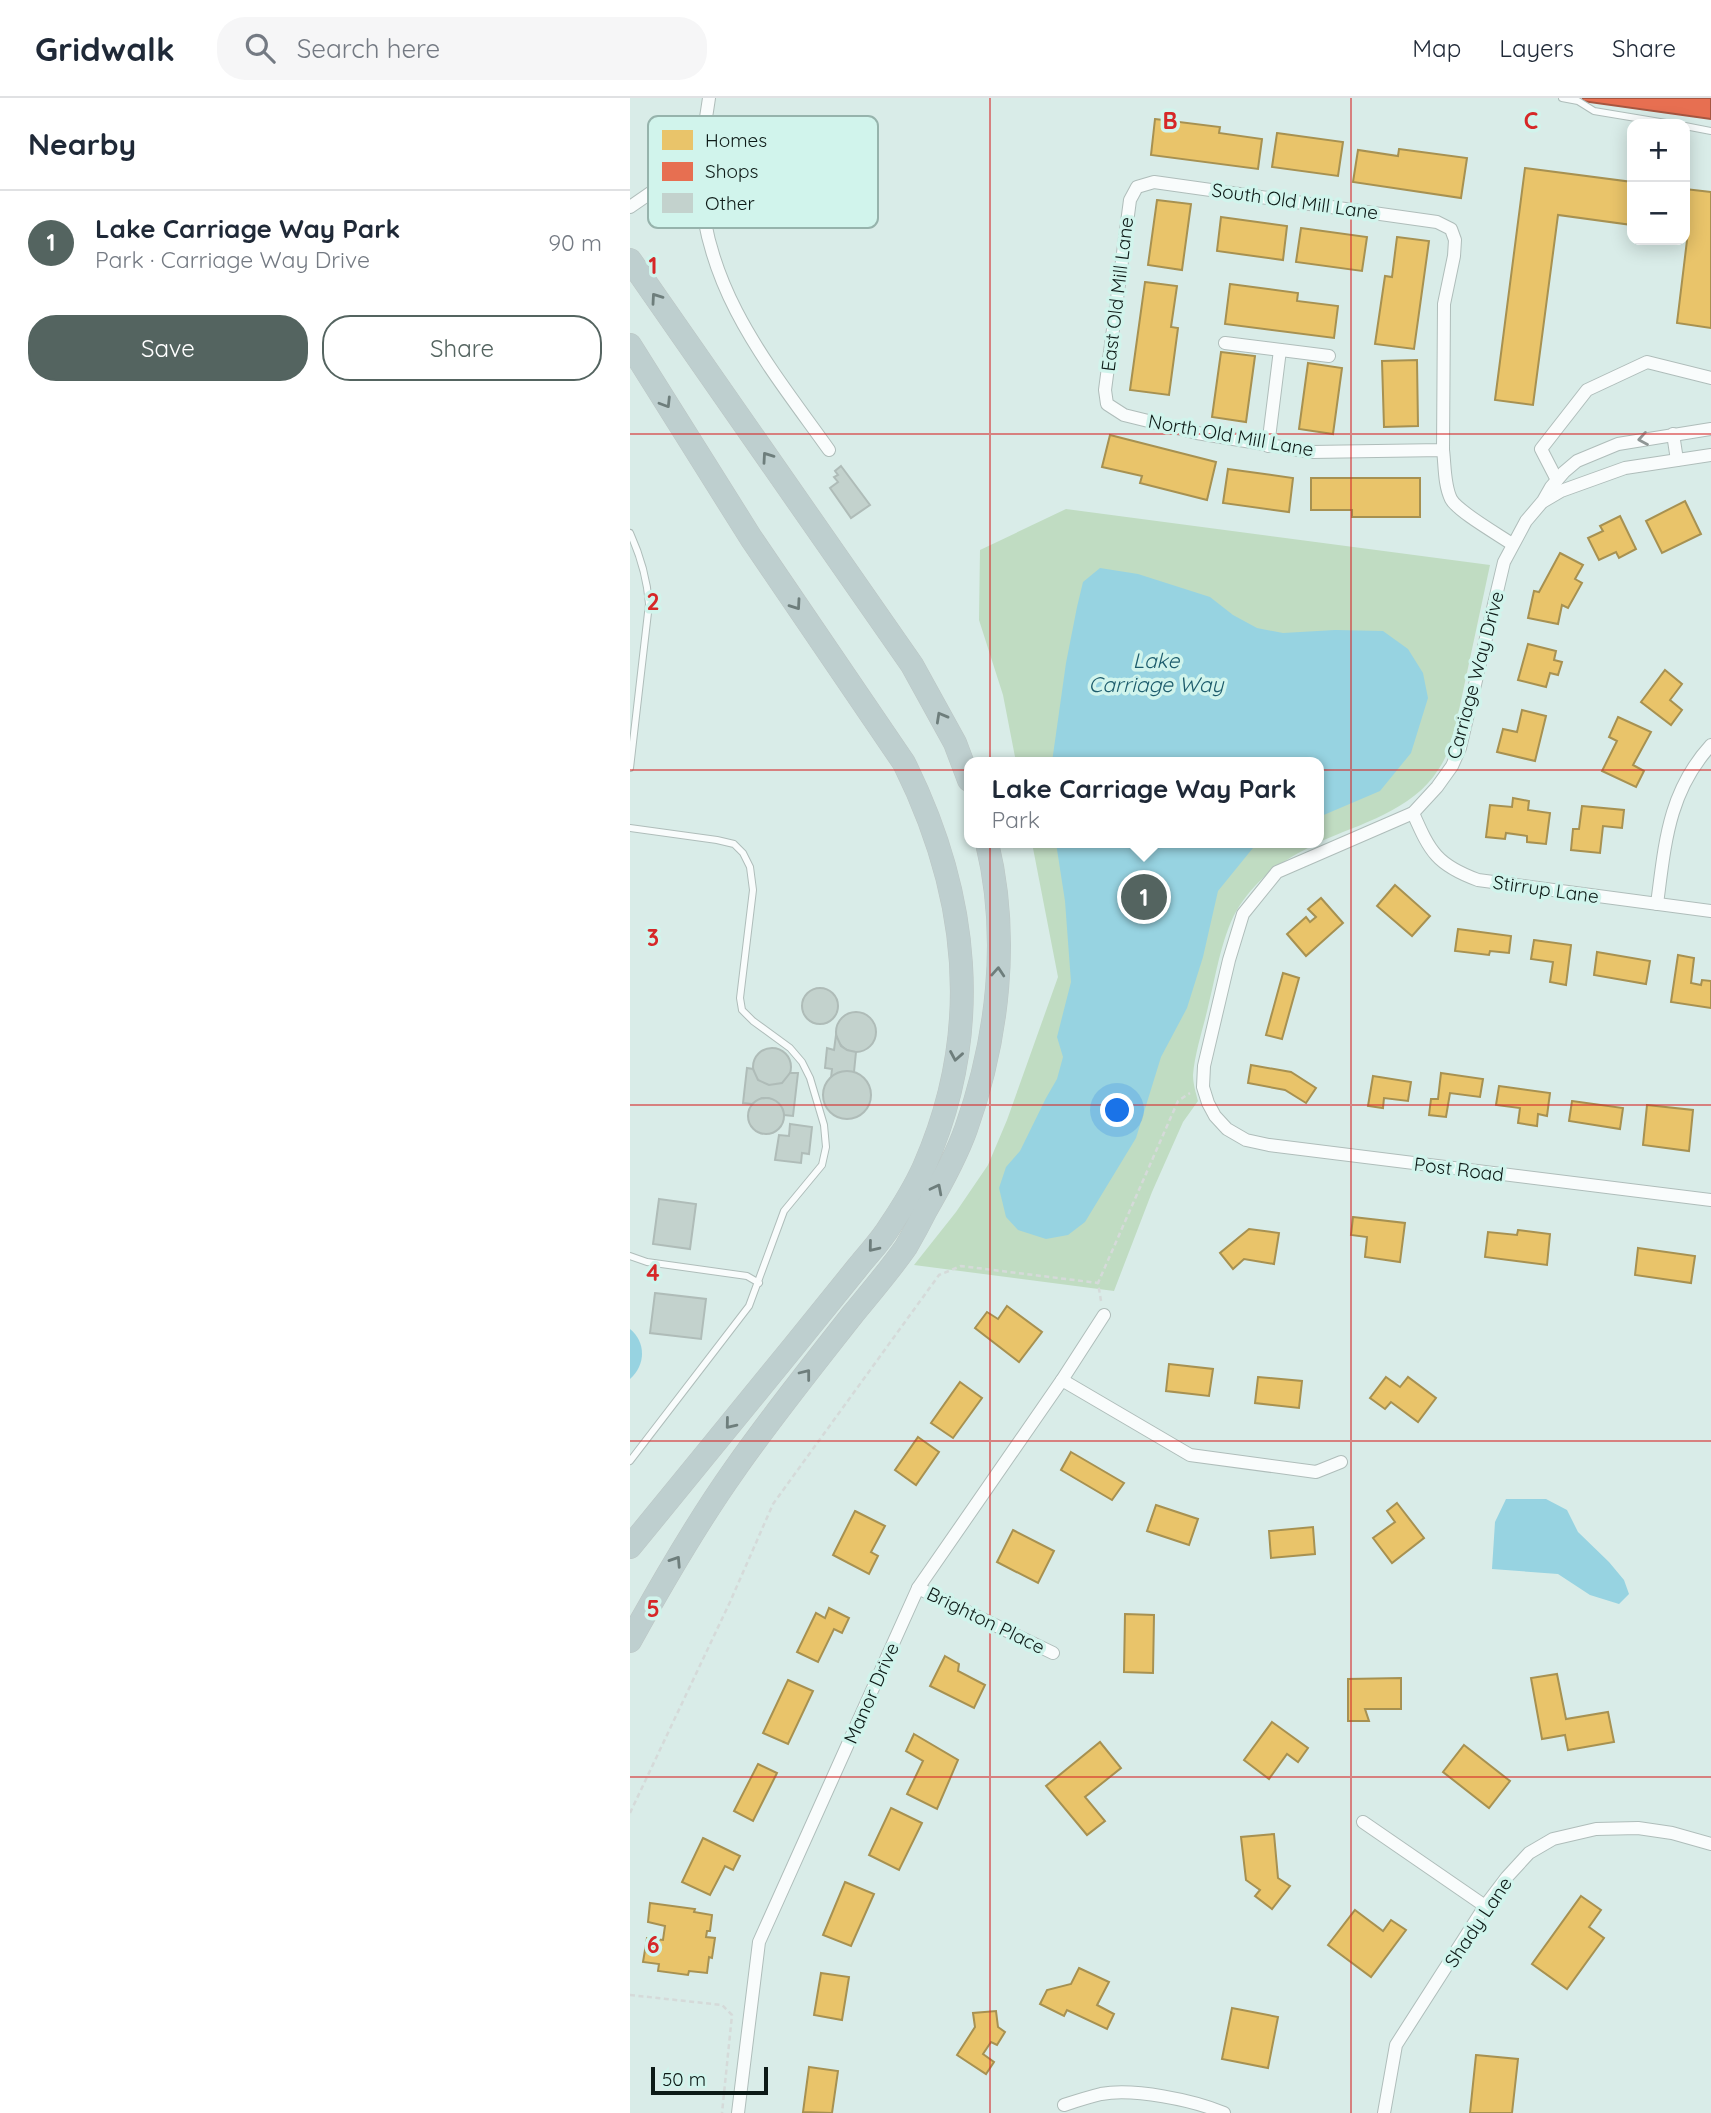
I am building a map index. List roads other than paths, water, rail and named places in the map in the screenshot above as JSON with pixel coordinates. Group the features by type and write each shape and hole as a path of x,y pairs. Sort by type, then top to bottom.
{"highway":[{"path":"630,261 912,665 956,743 964,766"},
{"path":"630,345 751,538 904,763 939,844 952,891 959,936 962,1003 957,1056 940,1123 924,1168 888,1229 630,1547"},
{"path":"630,1641 667,1575 734,1470 906,1247 957,1150 974,1105 987,1056 994,1010 999,943 995,882 988,848"}],"street":[{"path":"707,116 709,98"},
{"name":"South Old Mill Lane","path":"1137,187 1154,182 1180,185 1437,222 1451,229 1455,240 1444,304 1443,450"},
{"name":"East Old Mill Lane","path":"1107,404 1105,390 1123,245 1130,200 1137,187"},
{"path":"630,207 648,195"},
{"path":"708,228 729,300 756,348 829,450"},
{"path":"1225,343 1329,356"},
{"path":"1268,446 1280,350"},
{"path":"1557,480 1541,449 1587,390 1647,362 1711,378"},
{"name":"North Old Mill Lane","path":"1107,404 1124,415 1197,433 1311,452 1443,450"},
{"name":"Carriage Way Drive","path":"1215,1116 1203,1087 1229,960 1243,914 1277,872 1413,813 1437,787 1452,766 1460,748 1501,573 1512,544 1526,521 1557,480 1577,461 1618,444 1711,429"},
{"path":"1673,434 1677,460"},
{"path":"1443,450 1451,501 1512,544"},
{"name":"Carriage Way Drive","path":"1543,501 1561,491 1625,468 1711,455"},
{"path":"1657,904 1667,831 1675,802 1685,779 1711,745"},
{"name":"Stirrup Lane","path":"1413,813 1436,858 1458,873 1478,880 1711,911"},
{"name":"Post Road","path":"1215,1116 1227,1129 1246,1140 1269,1145 1711,1200"},
{"name":"Manor Drive","path":"738,2113 760,1942 918,1588 1062,1380 1104,1314"},
{"path":"1062,1380 1189,1455 1316,1472 1341,1462"},
{"name":"Brighton Place","path":"918,1588 1053,1653"},
{"path":"1363,1822 1485,1906"},
{"name":"Shady Lane","path":"1384,2113 1396,2045 1485,1906 1529,1853 1553,1839 1595,1829 1638,1828 1672,1833 1711,1844"},
{"path":"1064,2105 1103,2094 1139,2094 1178,2099 1224,2113"}],"lane":[{"path":"1562,98 1578,100 1594,111 1642,119"},
{"path":"1690,127 1711,131"},
{"path":"630,533 644,568 649,604 630,768"},
{"path":"630,828 717,840 734,844 743,853 750,867 753,890 740,999 742,1010 790,1048 802,1062 810,1078 824,1125 826,1147 822,1165 784,1211 749,1306 630,1461"},
{"path":"630,1256 647,1262 747,1276 759,1283"}],"water":[{"name":"Lake Carriage Way","path":"1100,568 1138,574 1210,597 1233,615 1257,628 1283,633 1383,631 1408,649 1423,673 1428,698 1411,753 1380,791 1324,815 1324,757 1053,757 1066,663 1083,582"},
{"path":"1057,848 1253,848 1218,891 1203,957 1187,1008 1161,1057 1136,1138 1085,1222 1068,1235 1046,1239 1018,1230 1006,1217 999,1188 1006,1167 1020,1151 1057,1079 1063,1057 1057,1037 1071,982 1065,901"},
{"path":"630,1329 639,1340 642,1354 639,1367 630,1379"},
{"path":"1506,1499 1546,1499 1567,1510 1578,1532 1624,1580 1629,1594 1619,1604 1590,1595 1558,1574 1492,1569 1495,1522"}],"place":[{"name":"Lake Carriage Way Park","path":"1144,897"}]}
